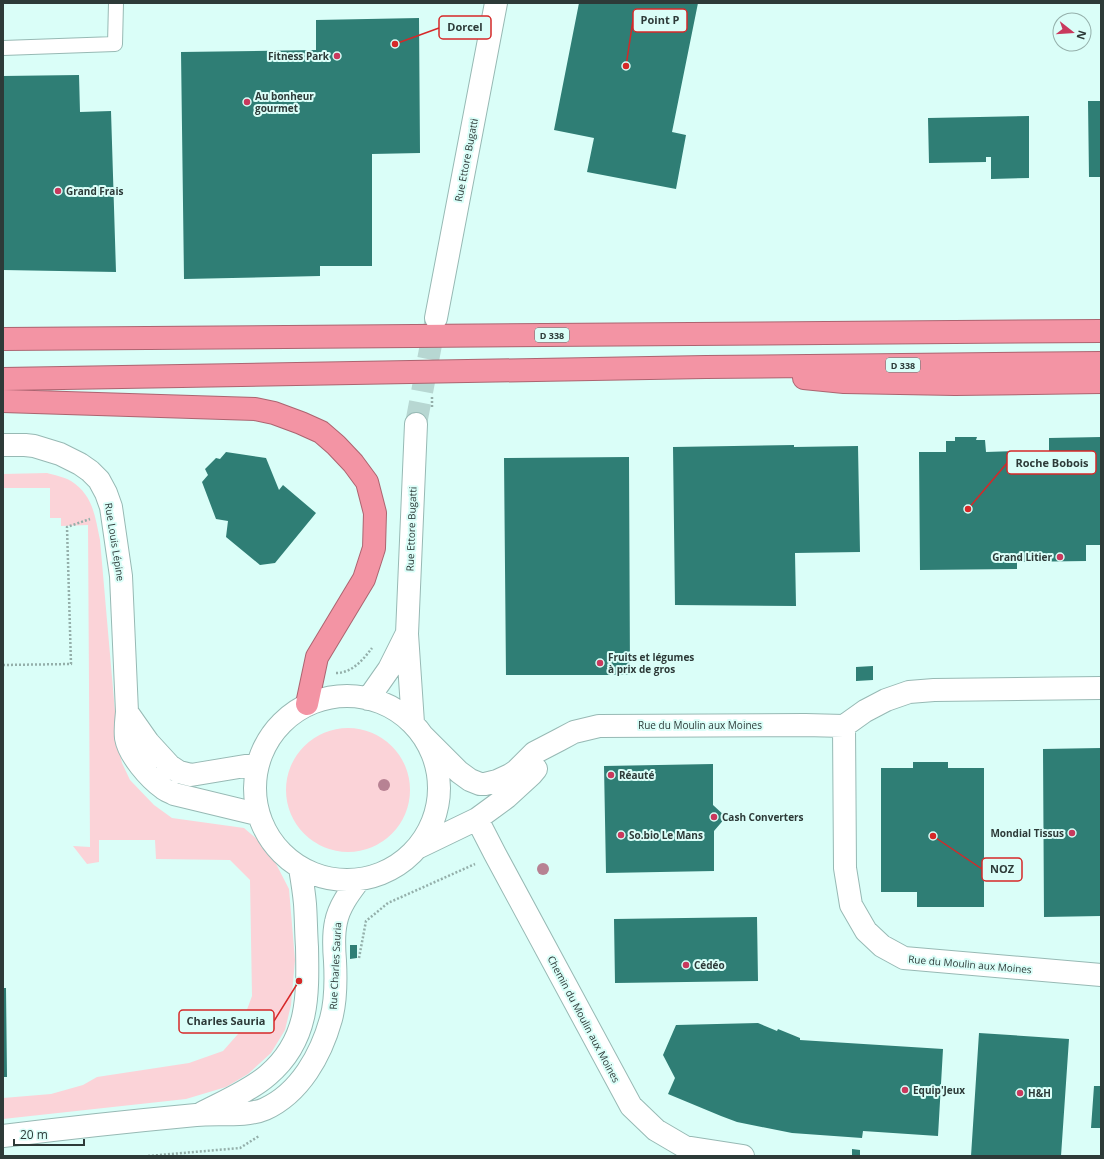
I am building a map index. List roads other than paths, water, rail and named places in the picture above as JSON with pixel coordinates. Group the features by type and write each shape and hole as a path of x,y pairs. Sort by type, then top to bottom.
{"highway":[{"name":"D 338","path":"3,339 1101,330"},
{"name":"D 338","path":"3,379 706,367 1101,363"},
{"path":"706,367 844,382 955,384 1101,382"},
{"path":"3,401 255,409 274,413 301,423 321,432 336,444 353,462 366,482 375,513 374,548 364,579 317,657 307,704"}],"street":[{"name":"Rue Ettore Bugatti","path":"436,318 496,3"},
{"name":"Rue Ettore Bugatti","path":"416,424 407,634 418,729"},
{"name":"Rue Louis Lépine","path":"3,445 25,445 44,448 60,454 80,464 90,472 98,480 106,493 112,511 121,576 127,712 126,733 130,750 145,772 163,788 174,794 257,814"},
{"name":"Rue Ettore Bugatti","path":"368,699 389,669 407,634"},
{"path":"844,726 865,711 909,692 934,690 1101,688"},
{"name":"Rue du Moulin aux Moines","path":"559,740 531,775 507,797 477,819 419,846 399,865 374,877 348,882 321,878 300,868 293,864 270,842 257,814 254,789 257,764 268,739 285,719 307,704 330,697 355,696 378,701 400,712 459,772 470,780 480,784 497,781 510,775 534,753 574,732 599,726 844,726 845,868 850,905 866,931 871,936 882,946 904,958 1101,975"},
{"path":"127,712 148,742 170,766 179,772 191,775 257,764"},
{"path":"418,729 436,762 439,792 434,821 419,846"},
{"name":"Chemin du Moulin aux Moines","path":"477,819 631,1106 656,1130 685,1147 743,1156"},
{"name":"Rue Charles Sauria","path":"198,1115 258,1083 269,1074 286,1055 300,1029 305,1013 308,976 305,905 300,868"},
{"name":"Rue Charles Sauria","path":"3,1136 112,1123 198,1115 251,1113 264,1109 277,1102 292,1089 315,1059 332,1017 335,992 334,936 336,922 348,894 359,880"}],"lane":[{"path":"3,48 115,44 116,3"}],"tunnel":[{"path":"416,424 436,318"}],"place":[{"name":"Dorcel","path":"395,44"},
{"name":"Fitness Park","path":"337,56"},
{"name":"Point P","path":"626,66"},
{"name":"Au bonheur gourmet","path":"247,102"},
{"name":"Grand Frais","path":"58,191"},
{"name":"Roche Bobois","path":"968,509"},
{"name":"Grand Litier","path":"1060,557"},
{"name":"Fruits et légumes à prix de gros","path":"600,663"},
{"name":"Réauté","path":"611,775"},
{"name":"Cash Converters","path":"714,817"},
{"name":"Mondial Tissus","path":"1072,833"},
{"name":"So.bio Le Mans","path":"621,835"},
{"name":"NOZ","path":"933,836"},
{"name":"Cédéo","path":"686,965"},
{"name":"Charles Sauria","path":"299,981"},
{"name":"Equip'Jeux","path":"905,1090"},
{"name":"H&H","path":"1020,1093"}]}
